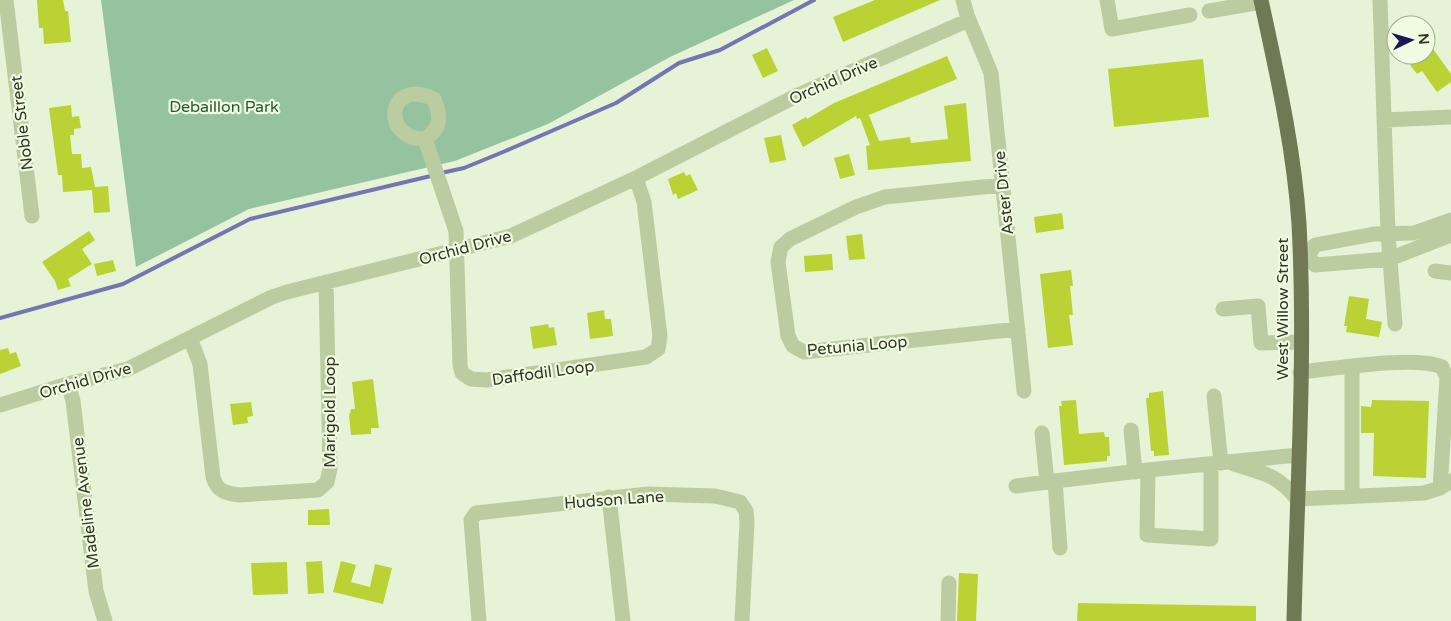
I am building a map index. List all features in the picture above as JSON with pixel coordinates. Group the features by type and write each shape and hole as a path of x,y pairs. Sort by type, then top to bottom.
{"main road":[{"name":"West Willow Street","path":"1261,1 1289,136 1304,256 1300,342 1294,621"}],"street":[{"name":"Noble Street","path":"6,0 32,216"},
{"name":"Aster Drive","path":"963,0 969,20 991,73 1024,391"},
{"path":"1106,0 1112,29 1190,15"},
{"path":"1380,0 1388,234 1395,324"},
{"path":"1209,11 1261,1"},
{"name":"Orchid Drive","path":"0,406 68,384 128,369 272,297 511,236 636,178 798,95 969,20"},
{"path":"1384,120 1451,117"},
{"name":"Daffodil Loop","path":"425,139 456,231 460,365 465,376 470,379 487,380 646,357 658,349 660,336 644,202 636,178"},
{"name":"Petunia Loop","path":"1002,185 885,197 856,207 784,243 779,252 778,262 788,336 793,346 804,352 1018,329"},
{"path":"1451,220 1414,233 1350,238 1315,245 1304,256 1315,265 1390,259 1451,235"},
{"path":"1350,238 1360,242 1366,249 1366,257 1362,261"},
{"path":"1435,271 1451,273"},
{"name":"Marigold Loop","path":"190,338 200,364 213,476 216,486 228,494 239,495 318,490 327,482 330,469 328,302 326,282"},
{"path":"1223,309 1258,306 1261,343 1300,342"},
{"path":"1220,463 1272,476 1285,484 1297,500 1424,493 1445,485 1447,378 1442,367 1424,362 1300,372"},
{"path":"1352,368 1352,496"},
{"name":"Madeline Avenue","path":"68,384 73,402 96,591 105,621"},
{"path":"1131,430 1141,471 1147,535 1211,539 1220,463 1214,396"},
{"path":"1042,433 1060,548"},
{"path":"1016,486 1298,454"},
{"name":"Hudson Lane","path":"479,621 471,520 476,513 648,494 715,496 740,502 746,511 747,522 742,621"},
{"path":"610,497 623,621"},
{"path":"948,621 949,583"}],"green space":[{"name":"Debaillon Park","path":"101,0 794,0 670,57 548,124 455,161 249,209 136,267"}],"building":[{"path":"37,0 63,0 65,11 68,11 71,42 44,44 43,28 39,28"},
{"path":"875,0 940,0 843,42 833,17"},
{"path":"767,48 778,71 763,78 752,55"},
{"path":"1436,53 1451,74 1451,82 1437,92 1422,71 1417,74 1410,65 1436,65"},
{"path":"947,56 957,79 869,115 879,141 910,137 911,143 948,139 944,106 966,103 971,161 868,170 866,146 870,145 860,118 857,119 856,116 803,147 792,125 806,117 807,119 834,103"},
{"path":"1203,59 1209,117 1114,127 1108,69"},
{"path":"71,105 72,117 79,116 81,128 74,129 74,135 70,135 72,154 81,154 82,168 91,167 95,187 108,186 110,212 94,213 92,190 63,192 62,175 58,175 49,108"},
{"path":"781,135 786,160 770,163 764,138"},
{"path":"849,154 855,175 840,179 834,158"},
{"path":"684,172 686,176 690,174 698,190 678,199 676,193 673,195 668,179"},
{"path":"1062,213 1064,229 1036,233 1034,217"},
{"path":"89,231 95,240 82,249 92,264 68,279 71,286 58,290 55,281 42,262"},
{"path":"862,234 865,259 849,260 846,236"},
{"path":"832,254 833,270 805,272 804,256"},
{"path":"113,260 116,271 97,276 94,264"},
{"path":"1071,270 1073,286 1070,286 1073,315 1069,315 1073,345 1048,348 1040,274"},
{"path":"1349,296 1369,299 1366,319 1382,322 1379,337 1346,332 1347,326 1344,326"},
{"path":"604,310 605,319 611,319 613,336 590,339 587,313"},
{"path":"548,324 549,328 554,327 557,345 533,349 530,327"},
{"path":"8,348 10,354 16,352 21,366 0,374 0,350"},
{"path":"373,379 379,428 371,428 371,434 351,435 349,416 351,409 355,409 352,382"},
{"path":"1163,391 1169,455 1154,456 1154,451 1151,451 1146,398 1149,398 1149,393"},
{"path":"1076,400 1079,434 1104,432 1105,437 1109,437 1110,456 1107,456 1107,461 1064,465 1059,406 1062,406 1061,401"},
{"path":"1372,400 1429,401 1426,478 1373,476 1374,433 1361,433 1361,406 1371,407"},
{"path":"251,402 253,416 247,417 248,423 233,425 230,404"},
{"path":"329,509 330,525 308,525 308,510"},
{"path":"322,561 324,593 308,594 306,562"},
{"path":"341,561 356,565 351,582 370,587 375,564 392,568 383,604 333,592"},
{"path":"287,562 288,594 253,595 251,563"},
{"path":"959,573 978,574 976,621 957,621"},
{"path":"1078,603 1256,606 1256,621 1077,621"}],"waterway":[{"path":"441,173 464,168 616,103 679,63 720,50 814,0"},
{"path":"0,318 123,284 250,219 435,175"}]}
